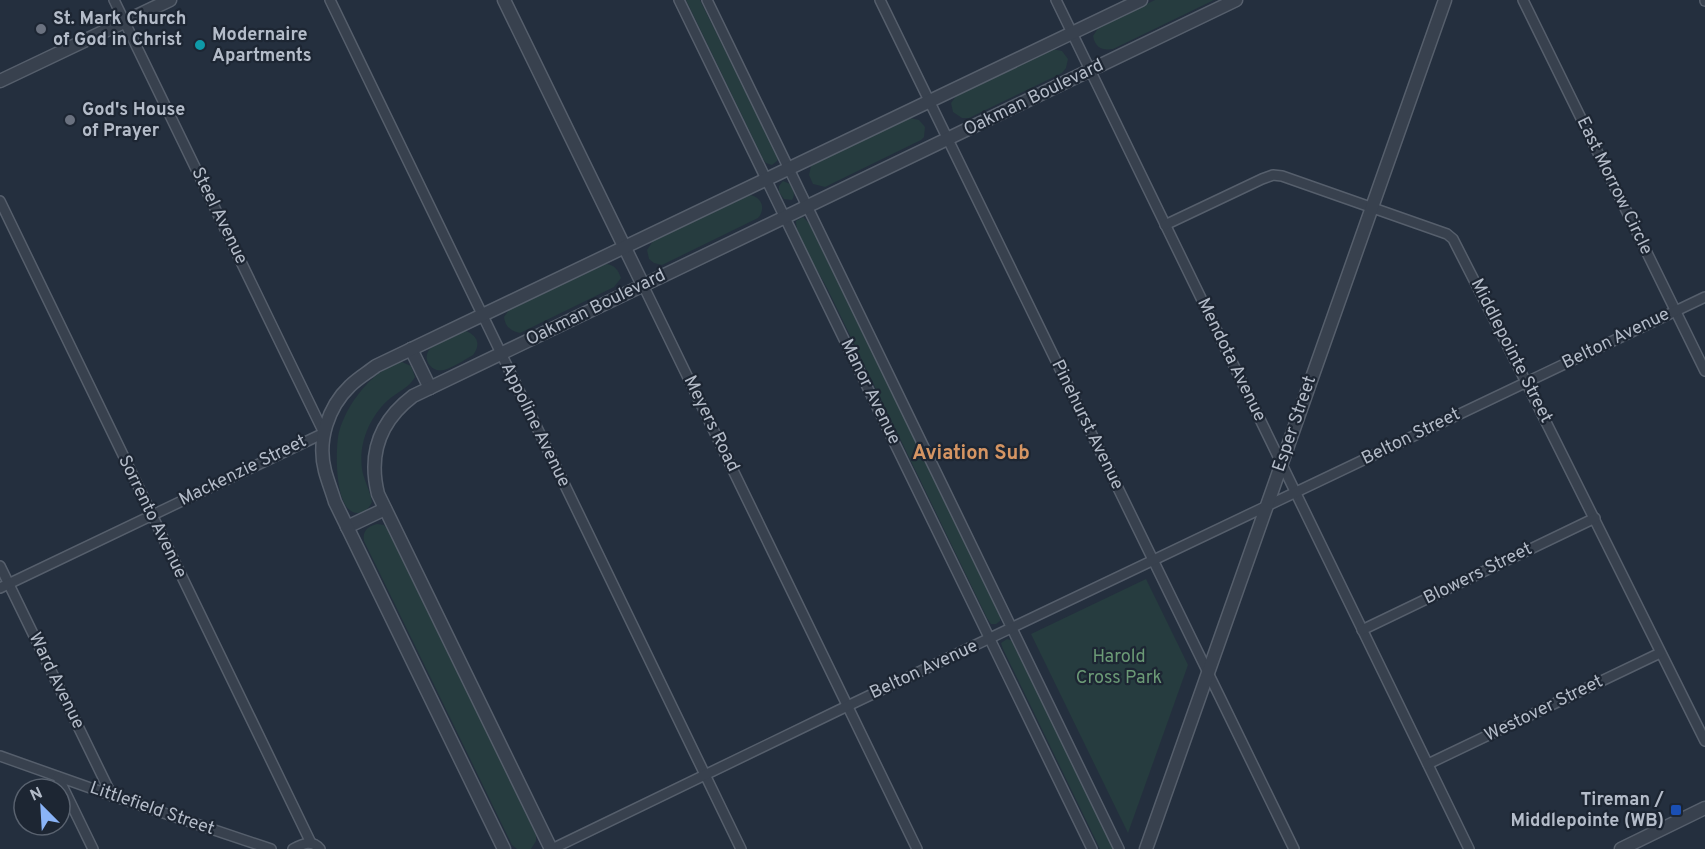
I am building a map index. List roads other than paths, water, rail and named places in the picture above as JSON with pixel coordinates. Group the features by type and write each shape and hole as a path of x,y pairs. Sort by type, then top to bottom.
{"street":[{"name":"Steel Avenue","path":"114,0 324,433"},
{"path":"0,81 170,0"},
{"name":"Appoline Avenue","path":"330,0 741,849"},
{"name":"Meyers Road","path":"504,0 917,849"},
{"name":"Manor Avenue","path":"680,0 1092,849"},
{"name":"Manor Avenue","path":"707,0 1119,849"},
{"name":"Pinehurst Avenue","path":"880,0 1294,849"},
{"name":"Mendota Avenue","path":"1056,0 1469,849"},
{"path":"504,849 335,502 325,471 322,450 324,433 333,407 350,386 376,366 1141,0"},
{"name":"Oakman Boulevard","path":"552,849 378,494 374,474 375,457 380,436 387,421 400,406 413,396 1236,0"},
{"name":"Esper Street","path":"1146,849 1445,0"},
{"name":"East Morrow Circle","path":"1523,0 1705,371"},
{"name":"Middlepointe Street","path":"1165,225 1262,178 1273,175 1282,176 1447,234 1453,239 1705,741"},
{"name":"Sorrento Avenue","path":"0,201 311,843"},
{"name":"Belton Avenue","path":"1526,382 1705,297"},
{"path":"411,349 430,388"},
{"name":"Belton Street","path":"1295,493 1526,382"},
{"name":"Mackenzie Street","path":"4,586 324,433"},
{"name":"Belton Avenue","path":"552,849 1295,493"},
{"path":"347,527 385,509"},
{"name":"Blowers Street","path":"1362,630 1594,518"},
{"name":"Ward Avenue","path":"0,566 4,586 112,796"},
{"name":"Westover Street","path":"1428,765 1660,653"},
{"name":"Littlefield Street","path":"0,756 58,777"},
{"name":"Littlefield Street","path":"72,782 271,849"},
{"path":"72,806 93,849"},
{"path":"1621,849 1705,808"},
{"path":"293,849 311,843 320,849"}],"place":[{"name":"St. Mark Church of God in Christ","path":"41,29"},
{"name":"Modernaire Apartments","path":"200,45"},
{"name":"God's House of Prayer","path":"70,120"},
{"name":"Tireman / Middlepointe (WB)","path":"1676,810"}],"district":[{"name":"Aviation Sub","path":"971,454"}],"park label":[{"name":"Harold Cross Park","path":"1119,667"}]}
